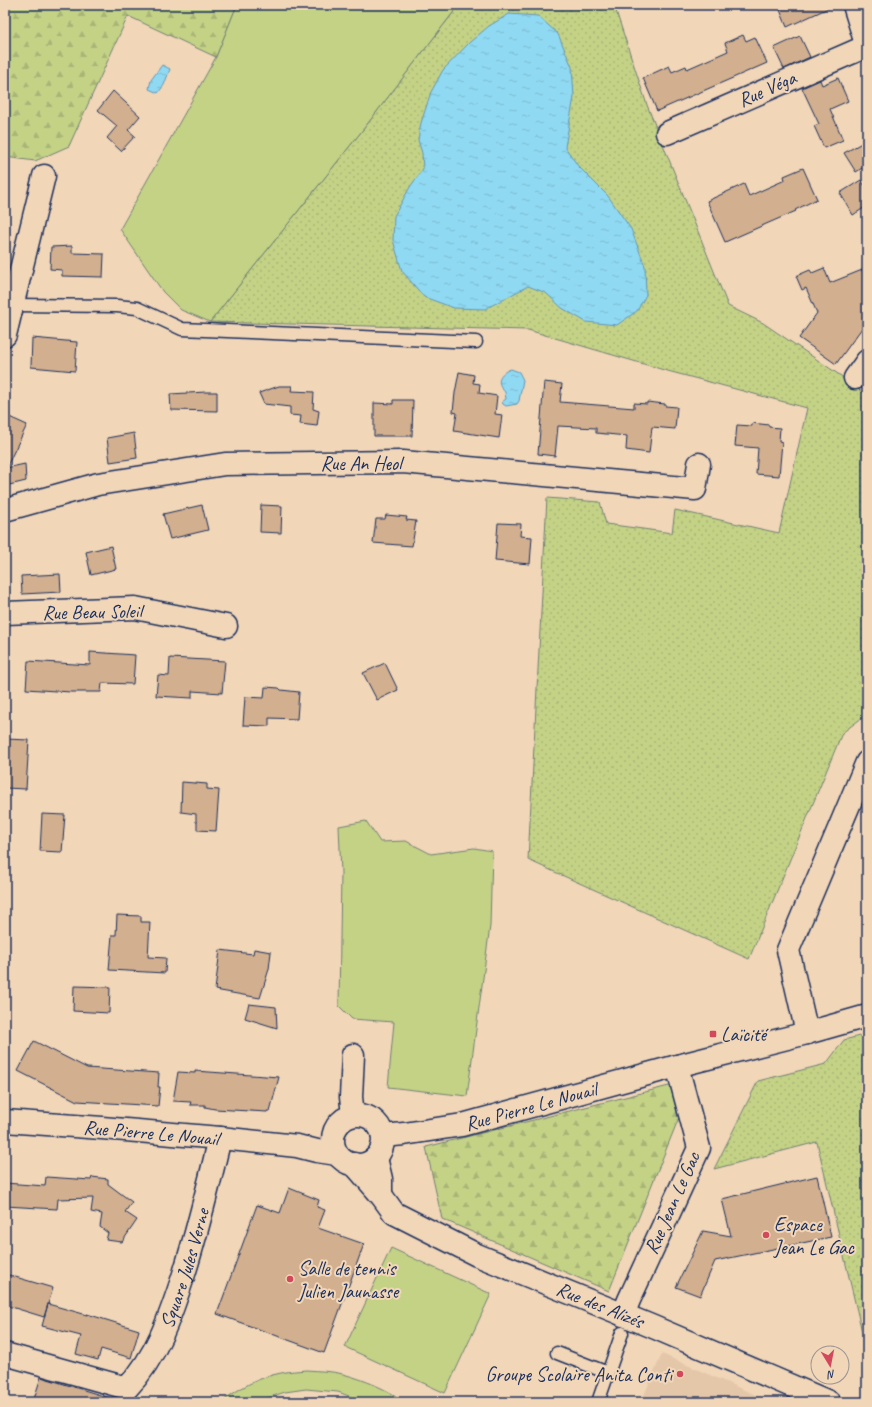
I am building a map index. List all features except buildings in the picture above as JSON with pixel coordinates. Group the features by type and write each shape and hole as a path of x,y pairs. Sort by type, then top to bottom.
{"street":[{"path":"854,5 867,46"},
{"name":"Rue Véga","path":"667,133 867,46"},
{"path":"5,335 44,176"},
{"name":"Rue An Heol","path":"5,510 98,484 225,464 403,462 694,489 700,464"},
{"name":"Rue Beau Soleil","path":"5,614 135,608 226,626"},
{"path":"867,762 788,950 807,1033 867,1016"},
{"name":"Rue Pierre Le Nouail","path":"383,1136 462,1125 676,1066 807,1033"},
{"path":"353,1055 351,1097 353,1115"},
{"name":"Rue Jean Le Gac","path":"622,1324 628,1300 699,1148 676,1066"},
{"path":"353,1115 369,1117 380,1128 383,1136 383,1144 380,1151 376,1158 370,1162 362,1164 346,1159 334,1146 333,1138 339,1123 353,1115"},
{"name":"Rue Pierre Le Nouail","path":"5,1121 220,1138 297,1146 346,1159"},
{"name":"Rue Pierre Le Nouail","path":"297,1146 335,1130"},
{"name":"Square Jules Verne","path":"5,1354 126,1395 154,1350 170,1317 194,1240 220,1138"},
{"path":"376,1158 381,1179 381,1195"},
{"name":"Rue des Alizés","path":"346,1159 381,1195 394,1213 477,1255 622,1324 829,1402"}],"lane":[{"path":"13,305 117,306 137,308 182,329 476,342"},
{"path":"598,1402 622,1324"},
{"path":"557,1353 608,1373"}],"shaded area":[{"name":"Groupe Scolaire Anita Conti","path":"662,1354 753,1394 771,1402 641,1402"}],"green space":[{"path":"5,5 237,5 216,57 128,16 69,146 35,161 5,157"},
{"path":"237,5 459,5 365,127 210,322 181,310 163,292 120,229 216,57"},
{"path":"459,5 614,5 647,105 728,306 763,323 844,378 867,396 867,714 842,733 749,959 528,860 547,498 600,502 606,524 672,533 675,510 779,533 807,408 664,370 528,330 210,322 365,127"},
{"path":"366,821 380,842 406,841 431,854 474,848 492,851 490,926 467,1096 388,1087 394,1022 352,1019 339,1006 341,873 339,826"},
{"path":"867,1034 867,1353 817,1142 714,1169 758,1081 826,1064 844,1040"},
{"path":"673,1085 684,1105 609,1291 442,1219 426,1147"},
{"path":"391,1248 491,1294 445,1393 345,1347"},
{"path":"306,1370 334,1372 351,1376 383,1389 405,1402 365,1402 338,1392 306,1389 285,1392 256,1402 222,1402 242,1388 257,1380 284,1372"}],"water":[{"path":"509,14 538,16 558,34 572,67 574,97 565,147 578,166 608,196 631,229 645,266 646,295 637,311 617,325 586,322 562,308 546,293 528,286 485,309 454,308 424,297 402,271 393,240 394,216 410,187 423,169 422,153 418,140 421,123 431,92 443,70 470,42 489,26"},
{"path":"162,65 170,69 164,85 158,93 149,89 151,80"},
{"path":"511,369 519,372 523,380 519,401 517,404 506,406 502,402 506,399 505,392 499,381 501,375"}],"place":[{"name":"Laïcité","path":"713,1034"},
{"name":"Espace Jean Le Gac","path":"766,1235"},
{"name":"Salle de tennis Julien Jaunasse","path":"290,1279"},
{"name":"Groupe Scolaire Anita Conti","path":"680,1374"}]}
